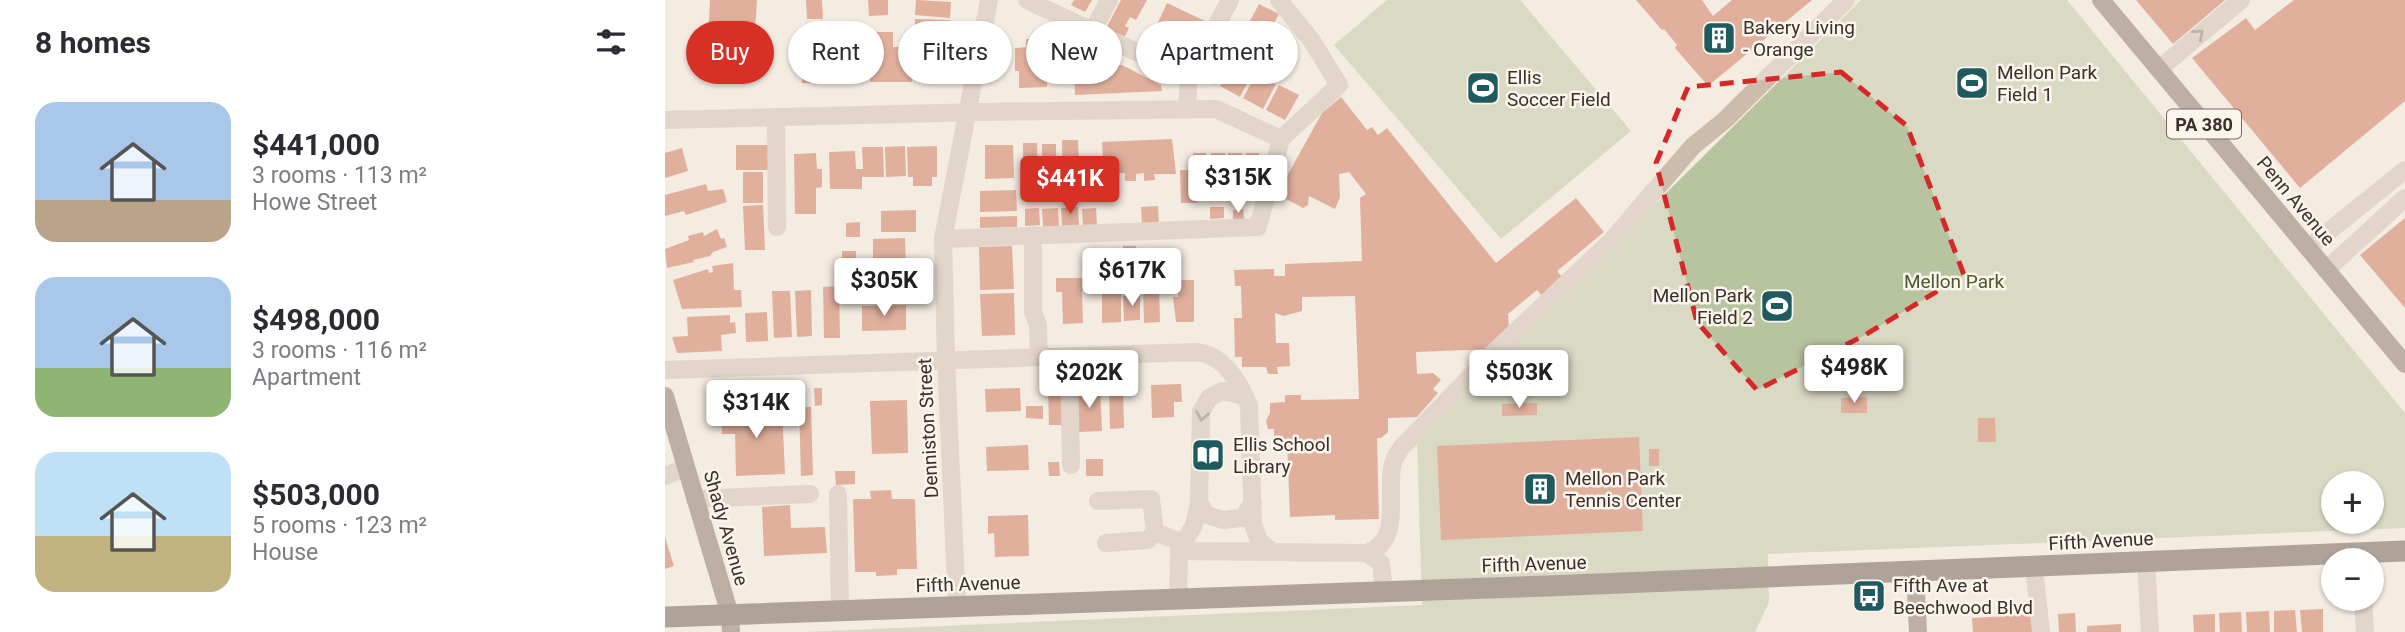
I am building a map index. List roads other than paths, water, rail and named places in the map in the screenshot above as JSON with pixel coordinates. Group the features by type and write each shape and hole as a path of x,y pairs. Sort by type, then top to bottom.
{"highway":[{"name":"Fifth Avenue","path":"2384,553 2405,551"},
{"name":"Fifth Avenue","path":"665,617 730,624 840,611 2321,557"}],"main road":[{"name":"Penn Avenue","path":"2101,0 2405,364"},
{"name":"Shady Avenue","path":"665,396 730,624"},
{"path":"1915,572 1918,632"}],"street":[{"name":"Denniston Street","path":"957,607 943,239 989,0"},
{"path":"1027,0 1070,21"},
{"path":"1098,21 1109,0"},
{"path":"1219,21 1230,0"},
{"path":"943,239 1258,227 1281,139 1339,85 1311,41 1279,0"},
{"path":"1155,532 1181,547 1367,553 1381,545 1387,537 1389,527 1391,471 1401,448 1493,353 1611,241 1693,146 1725,120 1846,0"},
{"path":"2159,69 2241,0"},
{"path":"1187,109 1189,84"},
{"path":"665,120 1216,108 1281,139"},
{"path":"776,117 777,227"},
{"path":"2308,248 2405,170"},
{"path":"2326,270 2405,198"},
{"path":"1033,235 1033,312 1038,326 1039,357"},
{"path":"665,370 1196,352 1209,355 1220,362 1240,385 1246,399 1250,416 1252,503 1256,536 1273,552"},
{"path":"1069,356 1071,464"},
{"path":"1178,599 1181,547 1194,525 1199,503 1200,422 1205,402 1216,394 1228,391 1246,399"},
{"path":"665,476 686,468"},
{"path":"695,499 810,494"},
{"path":"838,494 840,611"},
{"path":"1098,501 1151,499 1155,532 1148,540 1106,543"},
{"path":"1199,503 1207,515 1223,520 1242,518 1252,503"},
{"path":"1367,553 1381,563 1384,592"},
{"path":"2146,562 2150,632"},
{"path":"2034,567 2041,632"},
{"path":"2364,611 2365,632"}],"place":[{"name":"Bakery Living - Orange","path":"1719,38"},
{"name":"Mellon Park Field 1","path":"1972,83"},
{"name":"Ellis Soccer Field","path":"1483,88"},
{"name":"Mellon Park Field 2","path":"1777,306"},
{"name":"Ellis School Library","path":"1208,455"},
{"name":"Mellon Park Tennis Center","path":"1540,489"},
{"name":"Fifth Ave at Beechwood Blvd","path":"1869,596"}],"park label":[{"name":"Mellon Park","path":"1954,281"}]}
